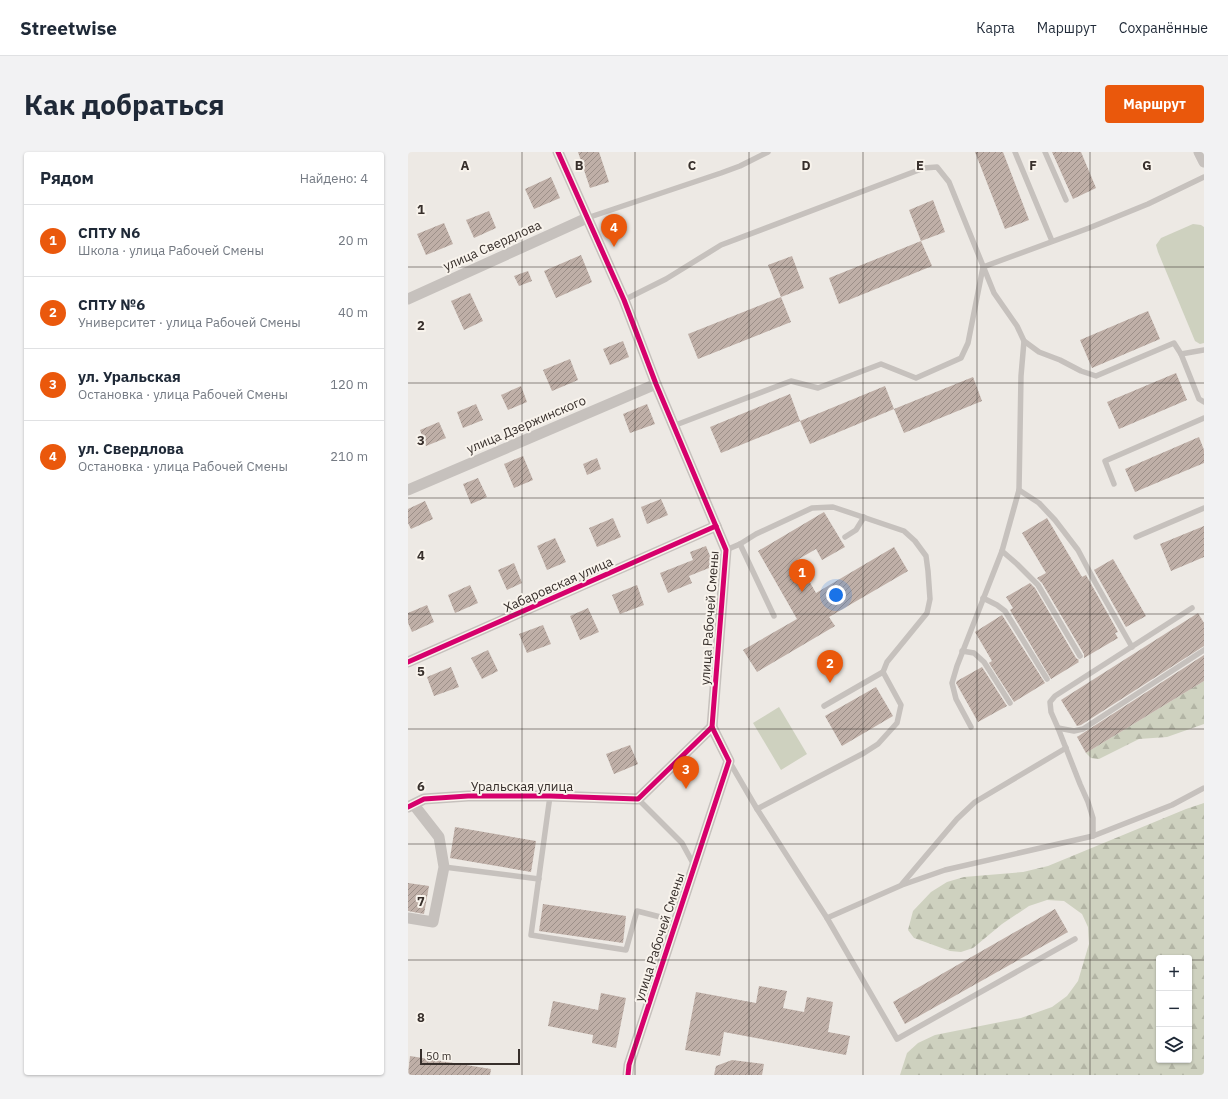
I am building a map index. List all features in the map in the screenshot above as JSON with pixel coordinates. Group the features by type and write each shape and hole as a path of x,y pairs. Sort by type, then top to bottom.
{"street":[{"name":"улица Рабочей Смены","path":"558,152 624,300 673,426 726,550 712,727"},
{"path":"1199,152 1204,162"},
{"name":"улица Свердлова","path":"408,299 587,218"},
{"name":"улица Дзержинского","path":"408,490 656,384"},
{"name":"Хабаровская улица","path":"408,662 716,526"},
{"path":"638,798 712,727 729,761"},
{"name":"улица Рабочей Смены","path":"628,1075 629,1064 729,761"},
{"name":"Уральская улица","path":"411,806 424,799 468,796 638,798"},
{"path":"408,918 433,922 444,867 439,837 411,806"}],"lane":[{"path":"587,218 721,173 740,166 768,152"},
{"path":"1015,152 1052,241"},
{"path":"1045,152 1066,200"},
{"path":"624,300 666,280 721,245 924,168 937,167 949,182 994,293 1017,326 1024,341 1039,352 1060,360 1081,372 1096,376 1174,343 1181,354 1200,399 1204,402"},
{"path":"983,267 1148,204 1204,177"},
{"path":"673,426 791,381 818,388 881,364 916,378 961,358 968,343 983,267"},
{"path":"971,727 956,699 952,683 956,666 1002,551 1019,490 1021,376 1024,341"},
{"path":"1181,354 1204,350"},
{"path":"1114,484 1105,461 1204,418"},
{"path":"1019,490 1039,503 1055,520 1078,550 1094,582 1132,647"},
{"path":"726,550 740,544 756,534 812,508 833,507 904,531 926,556 930,599 927,613 887,662 883,672 824,706"},
{"path":"1136,537 1204,508"},
{"path":"845,537 856,530 864,517"},
{"path":"740,544 774,616"},
{"path":"1002,551 1038,585 1080,656"},
{"path":"983,598 1005,611 1047,679"},
{"path":"1093,836 1093,818 1088,802 1051,712 1050,702 1055,696 1192,608"},
{"path":"1058,728 1074,731 1083,730 1204,650"},
{"path":"962,651 974,653 984,662 1010,703"},
{"path":"757,809 878,744 897,723 901,705 883,672"},
{"path":"902,884 957,819 975,802 1066,748"},
{"path":"729,761 757,809 827,918 897,1039 1075,939"},
{"path":"827,918 902,884 946,870 1093,836 1172,805 1204,788"},
{"path":"550,796 531,935 626,950 637,911 676,921"},
{"path":"638,798 682,842 695,865"},
{"path":"444,867 539,879"}],"green space":[{"path":"1193,224 1204,227 1204,343 1200,344 1195,341 1156,245 1161,238"},
{"path":"1204,681 1204,724 1167,737 1139,739 1099,759 1091,758 1086,753"},
{"path":"779,707 807,754 781,770 753,723"},
{"path":"1204,803 1204,1075 900,1075 907,1053 918,1043 935,1035 1021,1018 1052,1007 1067,996 1078,981 1089,944 1088,927 1082,914 1064,901 1047,900 1029,906 1002,924 973,948 961,952 950,951 914,938 908,930 913,911 931,892 947,882 964,877 1023,872 1048,866"}],"building":[{"path":"578,152 599,152 609,182 590,188"},
{"path":"975,152 1003,152 1029,220 1005,229"},
{"path":"1052,152 1081,152 1096,188 1073,199"},
{"path":"551,177 560,198 534,209 525,189"},
{"path":"933,200 945,232 921,241 909,210"},
{"path":"489,211 496,228 474,238 466,220"},
{"path":"444,223 453,244 426,255 417,234"},
{"path":"921,241 932,266 839,304 829,278"},
{"path":"581,255 592,282 556,298 544,271"},
{"path":"792,256 804,288 781,297 768,265"},
{"path":"528,271 532,281 519,286 514,276"},
{"path":"470,293 483,321 464,330 451,301"},
{"path":"781,297 791,322 698,359 688,334"},
{"path":"1148,311 1160,339 1092,368 1080,340"},
{"path":"623,341 629,357 610,365 603,349"},
{"path":"570,359 578,380 552,391 543,370"},
{"path":"1176,373 1187,400 1119,429 1107,402"},
{"path":"973,377 982,401 904,433 894,409"},
{"path":"521,386 527,402 508,410 501,395"},
{"path":"885,386 894,409 810,444 800,421"},
{"path":"790,394 800,421 721,453 710,427"},
{"path":"476,404 483,420 463,428 457,412"},
{"path":"647,404 655,424 630,433 623,414"},
{"path":"439,422 446,438 426,446 420,430"},
{"path":"1199,437 1204,450 1204,463 1135,492 1125,469"},
{"path":"523,456 533,480 514,488 504,464"},
{"path":"597,458 601,469 587,475 583,464"},
{"path":"478,478 487,497 471,504 463,484"},
{"path":"661,499 668,515 647,524 641,507"},
{"path":"425,501 433,519 411,529 408,523 408,509"},
{"path":"824,512 845,547 822,560 816,549 797,560 816,593 894,547 908,571 829,617 835,626 757,672 743,650 797,619 758,551"},
{"path":"613,518 621,537 597,547 589,528"},
{"path":"1047,518 1082,577 1086,575 1118,632 1115,633 1118,638 1084,658 1084,654 1042,583 1037,578 1046,573 1022,533"},
{"path":"1204,526 1204,557 1171,571 1160,544"},
{"path":"555,538 566,562 547,570 537,546"},
{"path":"706,546 714,566 689,576 692,583 668,593 660,573 693,560 690,552"},
{"path":"1113,559 1146,616 1126,627 1094,570"},
{"path":"514,563 522,583 507,590 498,570"},
{"path":"1030,583 1035,588 1076,658 1079,660 1079,662 1051,679 1010,610 1013,608 1006,597"},
{"path":"470,585 478,603 455,613 448,595"},
{"path":"637,585 644,605 620,614 612,595"},
{"path":"427,605 434,622 412,632 408,623 408,613"},
{"path":"588,608 599,632 580,640 570,616"},
{"path":"1198,613 1204,623 1204,646 1081,725 1077,726 1061,700"},
{"path":"1002,615 1045,683 1014,702 989,663 992,661 975,632"},
{"path":"543,625 551,644 527,653 519,634"},
{"path":"488,650 498,671 482,679 471,658"},
{"path":"1204,655 1204,681 1086,753 1077,737"},
{"path":"451,667 459,687 434,696 427,677"},
{"path":"982,667 1007,706 978,722 956,683"},
{"path":"876,687 893,716 842,746 825,716"},
{"path":"630,745 638,764 614,774 606,754"},
{"path":"455,827 536,841 531,872 450,858"},
{"path":"408,883 429,886 424,914 408,911"},
{"path":"543,904 626,916 623,943 539,931"},
{"path":"1055,909 1068,932 905,1024 893,1002"},
{"path":"759,986 787,991 783,1008 804,1012 807,997 833,1002 828,1032 850,1036 846,1055 724,1032 720,1056 685,1050 696,992 756,1003"},
{"path":"601,993 626,998 616,1048 592,1043 593,1035 548,1026 553,1001 598,1010"},
{"path":"410,1056 491,1069 490,1075 408,1075"},
{"path":"732,1060 764,1064 762,1075 714,1075 716,1066"}],"cycle path":[{"path":"558,152 624,300 656,384 726,550 712,727 729,761 629,1065 628,1075"},
{"path":"408,662 716,526"},
{"path":"408,807 424,799 468,796 550,796 638,799 712,727"}],"place":[{"name":"ул. Свердлова","path":"614,247"},
{"name":"СПТУ N6","path":"802,592"},
{"name":"СПТУ №6","path":"830,683"},
{"name":"ул. Уральская","path":"686,789"}]}
